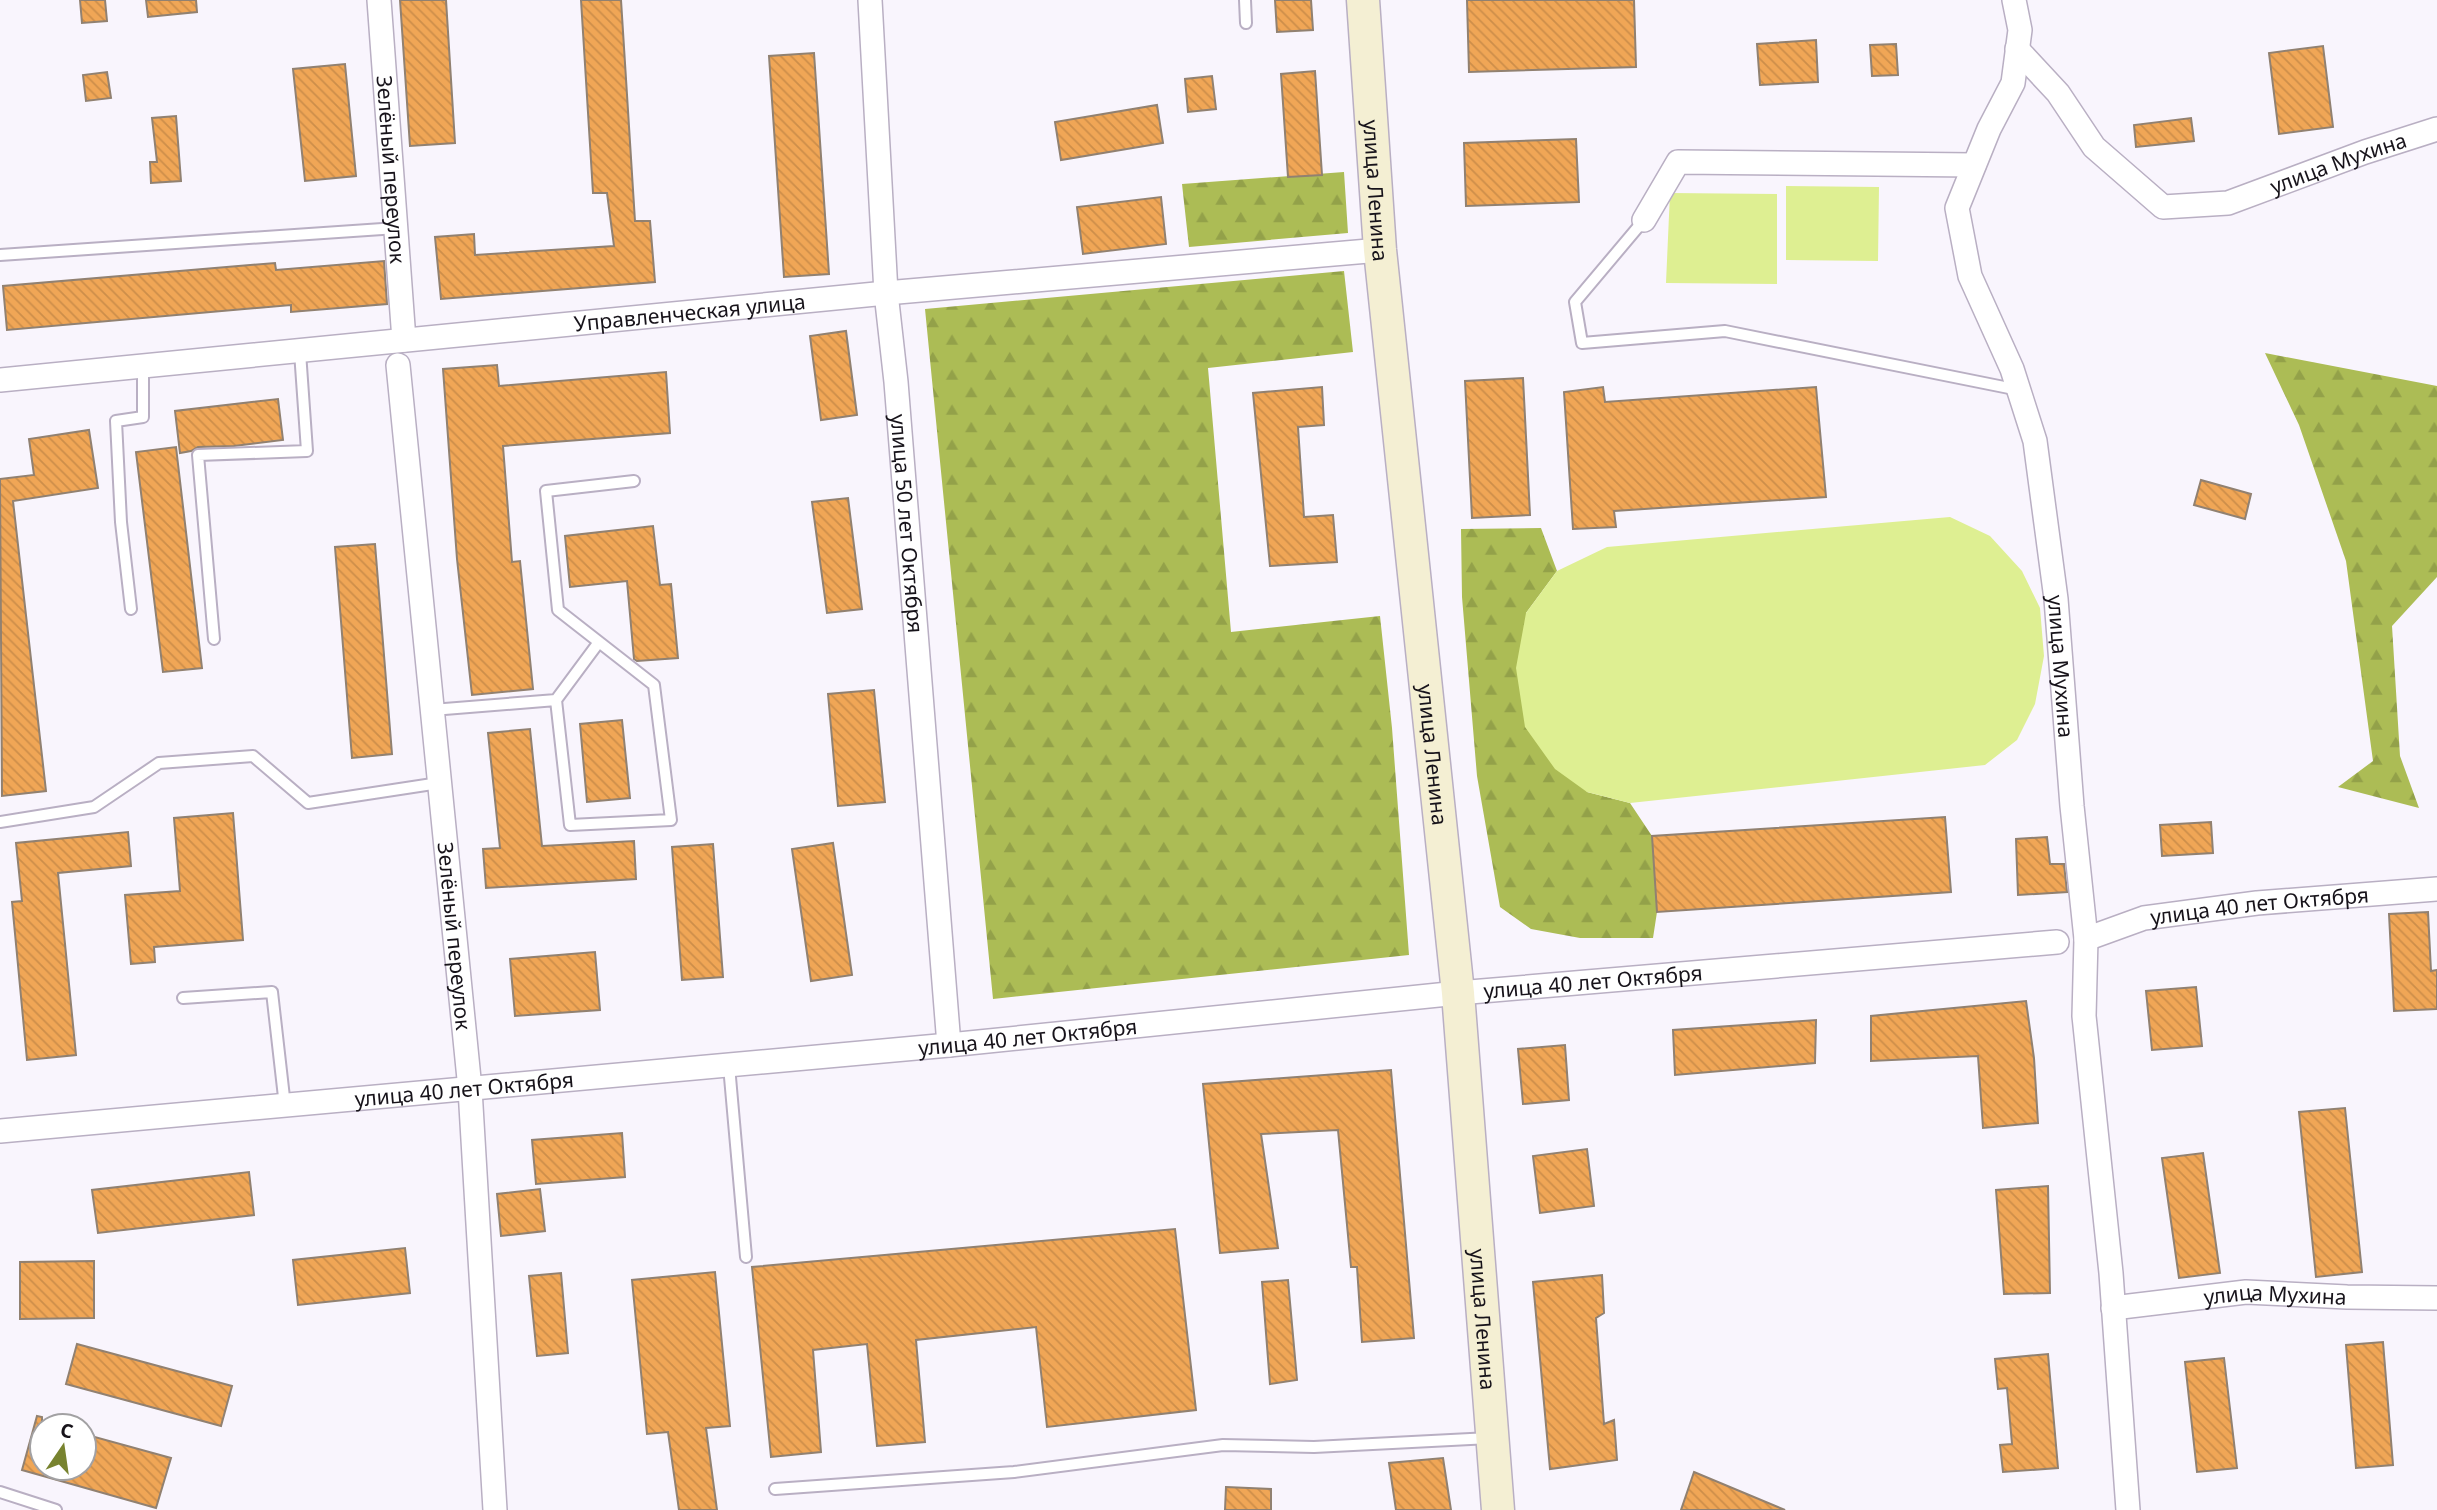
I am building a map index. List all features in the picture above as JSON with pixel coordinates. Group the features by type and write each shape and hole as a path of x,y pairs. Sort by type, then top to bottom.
{"main road":[{"name":"улица Ленина","path":"1363,0 1380,250 1458,993 1498,1510"}],"street":[{"name":"Зелёный переулок","path":"379,0 404,340"},
{"name":"улица 50 лет Октября","path":"870,0 886,293 897,396 950,1045"},
{"name":"улица Мухина","path":"2014,0 2020,30 2013,83 1989,129 1957,208 1970,276 2012,369 2035,441 2056,598 2072,807 2086,939 2084,1016 2113,1308 2129,1510"},
{"name":"улица Мухина","path":"2017,49 2058,93 2094,147 2164,207 2228,203 2365,152 2437,129"},
{"path":"1644,220 1678,162 1974,165"},
{"name":"Управленческая улица","path":"0,380 886,293 1380,250"},
{"name":"Зелёный переулок","path":"398,365 470,1089 495,1510"},
{"name":"улица 40 лет Октября","path":"2086,939 2144,918 2257,902 2437,889"},
{"name":"улица 40 лет Октября","path":"0,1131 729,1066 1458,993 2057,942"},
{"name":"улица Мухина","path":"2113,1308 2246,1292 2437,1298"}],"lane":[{"path":"1245,0 1246,23"},
{"path":"1644,220 1575,302 1582,343 1725,331 2019,390"},
{"path":"0,255 397,228"},
{"path":"214,639 198,455 307,451 300,352"},
{"path":"131,609 121,522 116,421 143,417 143,367"},
{"path":"599,642 556,700 570,825 671,820 654,685 599,642 558,610 546,491 634,481"},
{"path":"432,710 556,700"},
{"path":"0,822 94,807 159,763 253,756 308,803 439,783"},
{"path":"183,998 272,992 285,1106"},
{"path":"729,1066 746,1257"},
{"path":"775,1489 1014,1472 1223,1445 1314,1447 1491,1438"},
{"path":"0,1492 56,1510"}],"green space":[{"path":"1344,172 1348,233 1189,247 1182,184"},
{"path":"1786,186 1879,187 1878,261 1786,260"},
{"path":"1670,193 1777,194 1777,284 1666,283"},
{"path":"1344,271 1353,352 1208,368 1231,632 1380,616 1392,728 1409,955 993,999 925,309"},
{"path":"2265,353 2437,386 2437,577 2392,626 2400,756 2419,808 2338,787 2373,761 2346,561 2299,425"},
{"path":"1950,517 1990,536 2022,571 2040,608 2044,656 2035,704 2017,740 1985,765 1630,803 1587,792 1555,769 1525,727 1516,668 1526,613 1557,571 1607,547"},
{"path":"1541,528 1557,571 1526,613 1587,792 1630,803 1652,836 1657,912 1653,938 1580,938 1531,929 1500,907 1477,776 1462,597 1461,529"}],"building":[{"path":"80,0 105,0 107,21 82,23"},
{"path":"146,0 196,0 197,12 148,17"},
{"path":"400,0 446,0 455,143 410,146"},
{"path":"581,0 621,0 635,221 650,221 655,282 441,299 435,237 474,234 475,255 614,246 607,193 593,193"},
{"path":"1275,0 1311,0 1313,30 1277,32"},
{"path":"1467,0 1634,0 1636,67 1469,72"},
{"path":"1816,40 1818,82 1760,85 1757,44"},
{"path":"1896,44 1898,75 1872,76 1870,45"},
{"path":"2323,46 2333,127 2279,134 2269,53"},
{"path":"814,53 829,274 784,277 769,56"},
{"path":"345,64 356,176 305,181 293,69"},
{"path":"1315,71 1322,175 1288,177 1281,74"},
{"path":"107,72 111,98 86,101 83,75"},
{"path":"1212,76 1216,109 1188,112 1185,79"},
{"path":"1157,105 1163,143 1061,160 1055,122"},
{"path":"176,116 181,181 151,183 150,162 157,162 152,118"},
{"path":"2191,118 2194,141 2136,147 2134,125"},
{"path":"1576,139 1579,202 1466,206 1464,143"},
{"path":"1161,197 1166,244 1083,254 1077,207"},
{"path":"384,261 387,304 291,312 291,305 7,330 3,286 275,263 276,270"},
{"path":"846,331 857,415 821,420 810,336"},
{"path":"497,365 499,386 666,372 670,433 503,446 512,562 520,561 533,689 472,695 457,559 443,369"},
{"path":"1523,378 1530,515 1472,518 1465,381"},
{"path":"1322,387 1324,425 1298,427 1304,517 1333,515 1337,562 1270,566 1253,393"},
{"path":"1603,387 1605,402 1816,387 1826,497 1614,511 1616,527 1573,529 1564,392"},
{"path":"278,399 283,440 198,447 180,453 175,411"},
{"path":"89,430 98,488 13,501 46,791 2,796 0,479 34,475 29,439"},
{"path":"176,447 202,668 163,672 136,452"},
{"path":"2201,480 2251,494 2245,519 2194,505"},
{"path":"848,498 862,609 827,613 812,502"},
{"path":"653,526 660,585 671,584 678,658 637,661 634,659 627,581 570,587 565,536"},
{"path":"375,544 392,754 352,758 335,547"},
{"path":"874,690 885,802 838,806 828,694"},
{"path":"622,720 630,798 587,802 580,724"},
{"path":"530,729 542,846 634,841 636,879 486,888 483,849 500,848 488,733"},
{"path":"233,813 243,940 154,947 155,962 131,964 125,895 180,891 174,818"},
{"path":"1945,817 1951,892 1657,912 1652,836"},
{"path":"2211,822 2213,853 2162,856 2160,825"},
{"path":"128,832 131,866 58,873 76,1055 27,1060 12,902 22,901 16,843"},
{"path":"2047,837 2050,864 2064,864 2067,892 2018,895 2016,839"},
{"path":"833,843 852,975 811,981 792,849"},
{"path":"713,844 723,977 682,980 672,847"},
{"path":"2428,912 2431,971 2437,970 2437,1009 2394,1011 2389,914"},
{"path":"595,952 600,1010 515,1016 510,959"},
{"path":"2196,987 2202,1046 2152,1050 2146,991"},
{"path":"2026,1001 2034,1058 2038,1123 1983,1128 1978,1056 1871,1061 1871,1016"},
{"path":"1816,1020 1815,1063 1675,1075 1673,1030"},
{"path":"1565,1045 1569,1100 1523,1104 1518,1049"},
{"path":"1391,1070 1414,1338 1362,1342 1357,1267 1351,1267 1338,1130 1261,1134 1278,1248 1220,1253 1203,1084"},
{"path":"2345,1108 2362,1272 2316,1277 2299,1112"},
{"path":"622,1133 625,1177 536,1184 532,1140"},
{"path":"1587,1149 1594,1206 1540,1213 1533,1156"},
{"path":"2203,1153 2220,1273 2179,1278 2162,1158"},
{"path":"249,1172 254,1215 98,1233 92,1190"},
{"path":"2048,1186 2050,1293 2004,1294 1996,1190"},
{"path":"540,1189 545,1231 501,1236 497,1194"},
{"path":"1175,1229 1196,1410 1047,1427 1036,1327 916,1340 925,1442 877,1446 867,1344 813,1350 821,1452 771,1457 752,1267"},
{"path":"405,1248 410,1293 298,1305 293,1260"},
{"path":"94,1261 94,1318 20,1319 20,1262"},
{"path":"715,1272 730,1426 706,1428 717,1510 679,1510 668,1432 647,1434 632,1280"},
{"path":"561,1273 568,1353 537,1356 529,1276"},
{"path":"1602,1275 1604,1313 1596,1318 1604,1424 1614,1420 1617,1460 1550,1469 1533,1282"},
{"path":"1288,1280 1297,1380 1270,1384 1262,1282"},
{"path":"2383,1342 2393,1465 2356,1468 2346,1345"},
{"path":"77,1344 232,1386 221,1426 66,1384"},
{"path":"2048,1354 2058,1468 2003,1472 2000,1445 2012,1444 2007,1388 1998,1389 1995,1359"},
{"path":"2224,1358 2237,1468 2197,1472 2185,1362"},
{"path":"98,1438 171,1458 156,1508 64,1482 98,1482"},
{"path":"28,1448 28,1472 22,1470"},
{"path":"1443,1458 1451,1510 1396,1510 1389,1463"},
{"path":"1694,1472 1785,1510 1681,1510"},
{"path":"1226,1487 1271,1489 1271,1510 1225,1510"}]}
